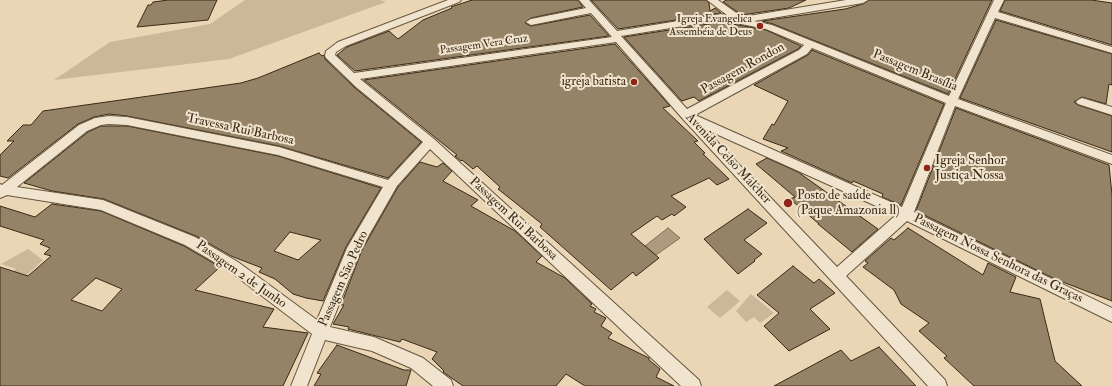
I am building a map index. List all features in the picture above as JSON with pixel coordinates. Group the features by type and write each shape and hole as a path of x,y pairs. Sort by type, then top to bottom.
{"street":[{"name":"Passagem Rui Barbosa","path":"456,0 342,44 331,51 330,56 352,77 430,142 693,386"},
{"name":"Passagem Brasília","path":"712,0 740,20 768,27 952,101 1112,160"},
{"name":"Passagem Vera Cruz","path":"352,77 617,36 721,17 740,20 835,2 863,0"},
{"path":"837,275 906,214 952,101 993,14 997,1"},
{"path":"531,22 589,5"},
{"name":"Avenida Celso Malcher","path":"589,5 686,115 939,386"},
{"path":"993,14 1112,50"},
{"name":"Passagem Rondon","path":"686,115 803,52 811,44"},
{"path":"1082,102 1112,111"},
{"name":"Passagem Nossa Senhora das Graças","path":"686,115 906,214 1112,315"},
{"name":"Travessa Rui Barbosa","path":"1,191 82,128 99,121 127,121 279,152 390,185"},
{"name":"Passagem São Pedro","path":"299,386 354,248 390,185 430,142"},
{"name":"Passagem 2 de Junho","path":"1,191 103,205 190,241 233,266 320,332 374,344 417,363 444,386"}],"shaded area":[{"path":"245,0 380,0 386,2 229,59 54,80 110,42 210,24"},
{"path":"668,228 680,238 656,255 645,246"},
{"path":"28,249 43,260 8,293 0,282 16,269 1,264"},
{"path":"727,290 740,301 720,318 707,307"},
{"path":"751,294 774,313 760,323 754,317 746,322 736,311"}],"building":[{"path":"168,0 217,0 208,20 137,27 148,5 151,5 153,2"},
{"path":"472,0 578,0 583,7 531,18 525,23 531,26 590,15 609,36 355,71 337,55 347,47 389,31 398,39 423,20 452,8 451,7"},
{"path":"591,0 706,0 709,3 710,11 715,8 721,13 618,29"},
{"path":"726,0 806,0 789,8 742,15 723,2"},
{"path":"869,0 992,0 948,94 773,24 762,21 845,9 863,4"},
{"path":"1005,0 1091,0 1112,3 1112,45 1000,11"},
{"path":"996,20 1112,54 1112,85 1109,84 1106,104 1082,97 1074,102 1078,105 1112,116 1112,152 960,98"},
{"path":"721,22 766,30 801,46 798,49 699,101 694,97 682,101 624,37"},
{"path":"615,44 670,106 663,108 698,141 694,142 705,153 703,154 729,179 717,185 709,178 671,196 686,207 674,216 672,214 662,220 657,216 631,234 659,258 636,276 633,272 611,290 540,227 542,224 498,189 500,187 477,166 473,169 462,160 461,161 455,156 457,155 364,80"},
{"path":"812,50 944,104 901,205 882,197 883,194 853,181 852,183 781,151 788,148 763,139 772,124 774,125 788,101 754,85 808,55"},
{"path":"319,53 322,56 324,55 325,59 355,88 421,142 388,178 279,146 127,116 109,114 94,117 78,124 8,178 0,176 0,155 14,141 7,141 23,125 31,125 43,111 241,83 258,78"},
{"path":"956,108 1109,165 1112,195 1112,301 1055,279 916,211"},
{"path":"101,126 127,126 278,156 381,188 346,247 323,301 306,298 293,294 275,279 259,272 262,268 231,256 196,236 104,199 52,191 24,183 88,132","holes":["290,232 321,240 298,260 274,251"]},
{"path":"767,158 798,172 878,229 852,252 790,199 795,197 756,164"},
{"path":"420,162 437,167 443,163 452,171 443,181 478,200 471,206 515,231 542,256 536,262 565,278 592,304 590,306 596,309 594,312 606,318 601,326 612,333 608,338 649,358 649,360 660,369 656,377 674,386 585,386 566,374 556,386 463,386 443,372 444,371 432,359 437,352 402,339 400,342 348,329 349,327 333,324 344,305 341,305 362,250 398,187"},
{"path":"52,204 101,211 184,246 220,267 195,290 274,309 263,327 308,333 283,386 0,386 0,267 28,276 51,256 44,254 50,248 40,244 44,240 0,226 0,206 35,217","holes":["96,278 122,289 102,311 71,300"]},
{"path":"748,209 767,223 744,240 762,254 738,274 704,239"},
{"path":"908,228 983,275 988,263 1016,277 1010,292 1040,299 1055,361 1082,386 974,386 944,358 947,356 919,331 929,323 901,304 894,290 863,267 868,263 865,261 891,238 894,240"},
{"path":"793,266 814,283 819,279 835,293 810,309 830,329 789,351 764,326 779,313 757,295"},
{"path":"337,345 404,370 411,370 406,386 314,386 321,374 317,373"},
{"path":"879,347 916,386 774,386 841,350 851,361"}],"place":[{"name":"Igreja Evangelica Assembéia de Deus","path":"760,26"},
{"name":"igreja batista","path":"634,82"},
{"name":"Igreja Senhor Justiça Nossa","path":"927,168"},
{"name":"Posto de saúde (Paque Amazonia ll)","path":"788,203"}]}
